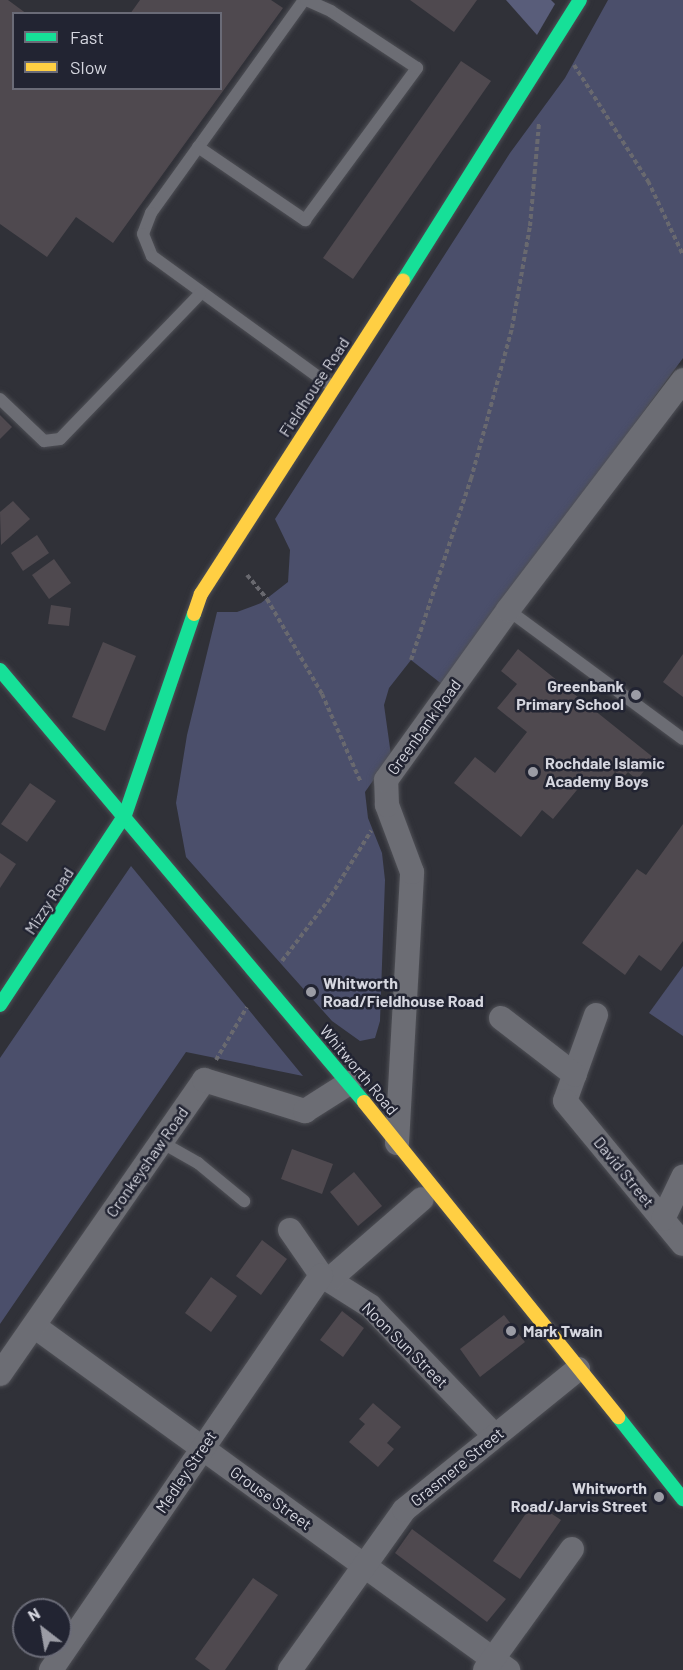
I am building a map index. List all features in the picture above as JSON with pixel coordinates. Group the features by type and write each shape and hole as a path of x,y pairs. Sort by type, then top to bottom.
{"street":[{"name":"Fieldhouse Road","path":"124,815 201,594 555,45 580,0"},
{"name":"Greenbank Road","path":"397,1143 412,872 392,820 386,793 386,780 508,610 683,380"},
{"name":"Whitworth Road","path":"0,670 349,1083 683,1499"},
{"name":"Mizzy Road","path":"3,995 124,815"},
{"path":"501,1018 575,1075 596,1015"},
{"name":"David Street","path":"575,1075 566,1101 683,1244"},
{"path":"204,1080 305,1111 349,1083"},
{"name":"Cronkeyshaw Road","path":"0,1374 204,1080"},
{"path":"663,1219 683,1177"},
{"name":"Medley Street","path":"51,1670 202,1448 325,1277 422,1199"},
{"name":"Noon Sun Street","path":"290,1230 325,1277 370,1306 495,1436"},
{"name":"Grouse Street","path":"34,1326 365,1566 496,1666"},
{"name":"Grasmere Street","path":"290,1670 404,1510 578,1368"},
{"path":"496,1666 572,1549"}],"lane":[{"path":"198,147 305,220 417,68 331,11 305,0 198,147 151,213 143,234 152,256 200,294 333,388"},
{"path":"0,399 44,441 60,439 200,294"},
{"path":"508,610 683,739"},
{"path":"161,1142 198,1163 244,1201"}],"path":[{"path":"555,45 584,76 636,162 683,255"},
{"path":"411,660 471,479 512,328 530,226 541,108 524,90"},
{"path":"228,551 267,599 322,694 365,792 386,793"},
{"path":"204,1080 262,980 281,962 327,902 372,828 392,820"}],"shaded area":[{"path":"506,0 551,0 555,4 537,35"},
{"path":"608,0 683,0 683,358 443,685 411,660 389,688 384,705 391,755 365,792 368,818 382,853 385,880 380,1021 375,1038 360,1041 332,1021 186,857 176,803 187,735 217,612 237,612 261,603 288,582 290,550 275,519 510,153 565,78"},
{"path":"131,866 303,1076 186,1052 0,1324 0,1058"},
{"path":"683,966 683,1036 649,1013"}],"building":[{"path":"0,0 8,0 24,12 12,12 12,90 222,90 222,12 131,12 140,0 271,0 283,8 113,243 76,217 47,257 0,224"},
{"path":"410,0 477,0 454,32"},
{"path":"461,61 491,81 353,279 323,258"},
{"path":"0,415 12,427 0,439"},
{"path":"13,501 30,519 1,545 0,512"},
{"path":"37,535 49,553 23,571 11,553"},
{"path":"54,559 71,583 49,599 32,575"},
{"path":"51,605 71,608 69,626 48,624"},
{"path":"103,642 136,656 105,731 72,717"},
{"path":"518,649 654,758 637,780 628,772 623,778 615,772 600,790 586,779 553,819 542,810 521,837 454,783 475,757 495,773 527,732 497,708 517,684 501,671"},
{"path":"683,654 683,697 663,682"},
{"path":"30,783 56,801 27,842 1,824"},
{"path":"683,824 683,941 661,971 639,955 625,975 582,943 637,869 646,875"},
{"path":"0,853 16,864 0,888"},
{"path":"292,1149 333,1164 322,1194 281,1179"},
{"path":"354,1172 382,1206 358,1226 330,1192"},
{"path":"262,1240 287,1259 261,1295 236,1276"},
{"path":"211,1277 237,1296 211,1332 185,1313"},
{"path":"342,1311 364,1328 343,1357 320,1340"},
{"path":"504,1315 525,1342 480,1377 460,1349"},
{"path":"373,1403 401,1427 387,1443 394,1449 378,1467 349,1442 365,1424 359,1419"},
{"path":"534,1502 561,1520 520,1579 493,1561"},
{"path":"412,1529 506,1599 487,1622 395,1553"},
{"path":"253,1578 278,1595 225,1670 210,1670 195,1659"}],"traffic: fast":[{"path":"403,281 580,0"},
{"path":"0,1005 125,815 194,614"},
{"path":"0,670 364,1102"},
{"path":"618,1417 683,1499"}],"traffic: slow":[{"path":"194,614 201,594 403,281"},
{"path":"364,1102 618,1417"}],"place":[{"name":"Greenbank Primary School","path":"636,695"},
{"name":"Rochdale Islamic Academy Boys","path":"533,772"},
{"name":"Whitworth Road/Fieldhouse Road","path":"311,992"},
{"name":"Mark Twain","path":"511,1331"},
{"name":"Whitworth Road/Jarvis Street","path":"659,1497"}]}
